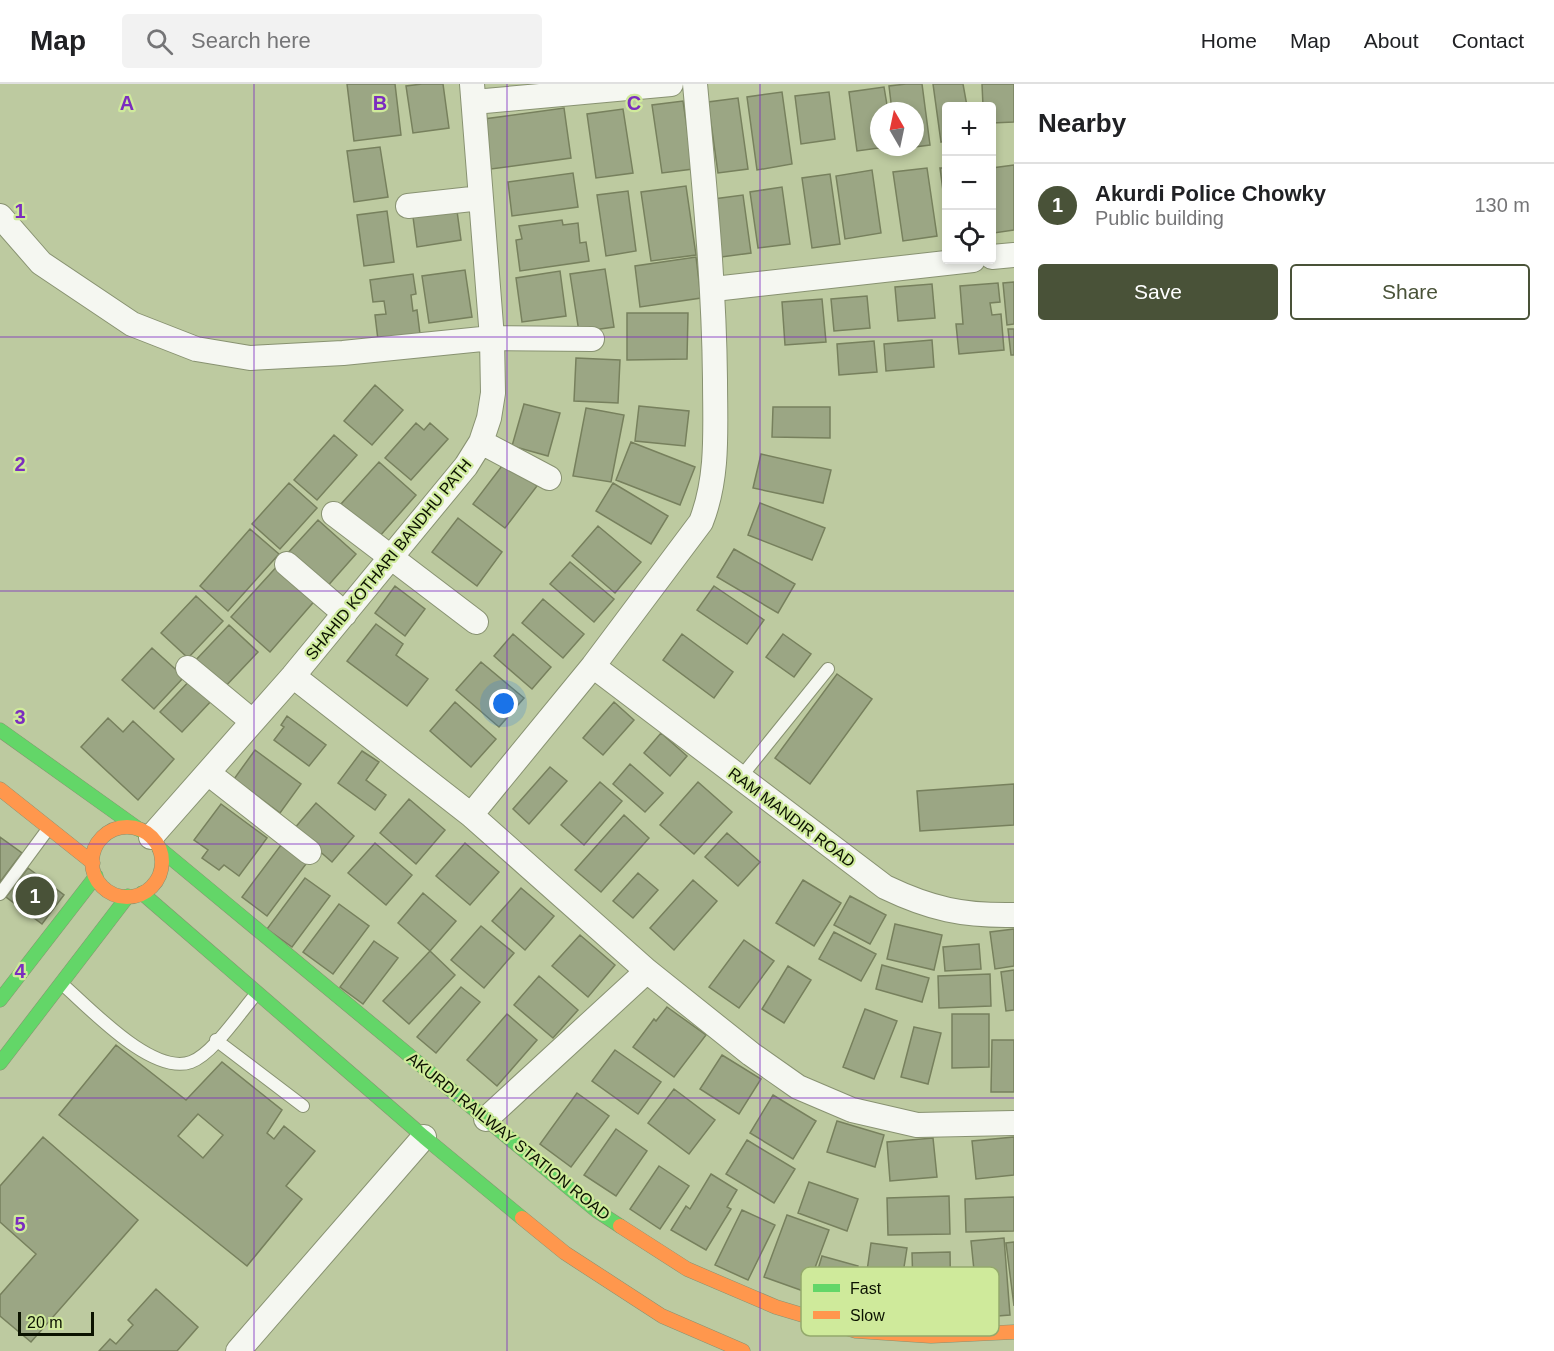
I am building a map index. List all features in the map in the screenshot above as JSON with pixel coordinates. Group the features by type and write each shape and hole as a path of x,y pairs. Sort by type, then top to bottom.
{"main road":[{"name":"AKURDI RAILWAY STATION ROAD","path":"0,730 150,838 597,1211 677,1263 776,1307 801,1314"},
{"path":"0,789 94,870 109,891 135,895 257,992 424,1137 565,1253 662,1316 743,1351"},
{"path":"0,1000 94,870 95,850 107,834 126,827 150,838 162,861 160,874 153,886 135,895 61,984 0,1063"},
{"name":"AKURDI RAILWAY STATION ROAD","path":"999,1333 1014,1332"}],"street":[{"path":"473,93 671,84"},
{"path":"471,815 593,666 700,522 710,497 715,454 714,289 695,84"},
{"name":"SHAHID KOTHARI BANDHU PATH","path":"150,838 345,614 466,466 481,442 489,418 492,393 492,338 473,93"},
{"path":"408,206 481,198"},
{"path":"0,216 41,263 132,324 196,349 250,358 343,353 492,338 592,339"},
{"path":"996,257 1014,255"},
{"path":"714,289 942,264"},
{"path":"481,442 549,478"},
{"path":"334,514 390,559 476,622"},
{"path":"287,564 345,614"},
{"name":"RAM MANDIR ROAD","path":"593,666 885,887 920,904 951,912 1014,915"},
{"path":"188,668 252,721"},
{"path":"293,676 471,815 647,971 751,1054 798,1087 852,1110 917,1125 1014,1123"},
{"path":"208,773 309,852"},
{"path":"486,1119 647,971"},
{"path":"238,1351 424,1137"}],"lane":[{"path":"740,778 828,669"},
{"path":"0,894 48,828"},
{"path":"61,984 144,1054 166,1063 190,1062 207,1051 257,992"},
{"path":"216,1040 303,1106"}],"building":[{"path":"347,84 395,84 401,135 354,141"},
{"path":"443,84 449,128 413,133 406,86"},
{"path":"922,84 930,145 924,146 924,102 891,102 889,86"},
{"path":"933,84 963,84 966,102 942,102 941,142"},
{"path":"982,84 1014,84 1014,122 996,123 996,102 983,102"},
{"path":"884,87 886,102 870,102 870,149 857,151 849,92"},
{"path":"782,92 792,164 757,170 747,97"},
{"path":"829,92 835,139 801,144 795,96"},
{"path":"738,98 748,169 718,173 708,102"},
{"path":"683,101 693,169 662,173 652,105"},
{"path":"564,108 571,158 491,169 484,119"},
{"path":"623,109 633,173 596,178 587,114"},
{"path":"380,147 388,197 354,202 347,151"},
{"path":"1014,165 1014,230 996,233 996,210 996,167"},
{"path":"927,168 937,236 903,241 893,172"},
{"path":"872,170 881,233 845,239 836,176"},
{"path":"573,173 578,207 512,216 508,182"},
{"path":"830,174 840,244 812,248 802,178"},
{"path":"686,186 696,255 651,261 641,192"},
{"path":"782,187 790,244 758,248 750,192"},
{"path":"628,191 636,251 606,256 597,195"},
{"path":"743,195 751,253 714,258 706,200"},
{"path":"387,211 394,262 364,266 357,215"},
{"path":"457,211 461,240 417,247 413,217"},
{"path":"562,220 563,225 578,223 580,243 586,242 589,261 520,271 516,240 522,239 519,226"},
{"path":"696,257 701,298 640,307 635,266"},
{"path":"605,269 614,327 579,332 570,274"},
{"path":"465,270 472,317 429,323 422,276"},
{"path":"560,271 566,316 522,322 516,278"},
{"path":"413,274 416,294 411,295 413,311 417,310 420,334 378,340 375,315 386,314 384,301 373,302 370,280"},
{"path":"1014,282 1014,324 1007,325 1003,283"},
{"path":"998,283 1000,302 990,303 992,315 1001,314 1004,350 959,354 956,324 963,324 960,286"},
{"path":"932,284 935,318 898,321 895,287"},
{"path":"867,296 870,328 834,331 831,299"},
{"path":"822,299 826,342 785,345 782,302"},
{"path":"627,313 688,313 687,359 627,360"},
{"path":"1008,329 1014,329 1014,355 1011,355"},
{"path":"932,340 934,367 886,371 884,344"},
{"path":"874,341 877,372 839,375 837,344"},
{"path":"576,358 620,360 618,403 574,401"},
{"path":"375,385 403,410 372,445 344,421"},
{"path":"524,404 560,413 548,456 512,446"},
{"path":"639,406 689,411 685,446 635,441"},
{"path":"773,407 830,407 830,438 772,437"},
{"path":"586,408 624,415 611,482 573,476"},
{"path":"416,423 424,430 430,423 448,439 411,480 385,458"},
{"path":"334,435 357,455 317,500 294,480"},
{"path":"631,442 695,467 680,505 616,480"},
{"path":"761,454 831,470 823,503 753,488"},
{"path":"379,462 416,495 379,537 341,504"},
{"path":"505,462 537,486 505,528 473,504"},
{"path":"289,483 317,508 280,549 252,524"},
{"path":"613,483 668,516 651,544 596,511"},
{"path":"760,503 825,528 812,560 748,535"},
{"path":"458,518 502,552 477,586 432,552"},
{"path":"318,520 356,554 325,589 286,555"},
{"path":"598,526 641,562 615,593 572,556"},
{"path":"250,529 279,554 228,611 200,586"},
{"path":"734,549 795,584 778,613 717,577"},
{"path":"570,562 614,599 594,622 550,584"},
{"path":"280,563 318,597 270,652 231,617"},
{"path":"395,586 425,609 405,636 375,613"},
{"path":"714,586 764,620 747,644 697,610"},
{"path":"196,596 223,621 188,658 161,633"},
{"path":"543,599 584,634 563,658 522,623"},
{"path":"376,624 403,644 396,655 428,679 407,706 347,661"},
{"path":"229,625 258,652 222,690 193,663"},
{"path":"513,634 551,667 532,689 494,656"},
{"path":"682,634 733,672 714,698 663,660"},
{"path":"783,634 811,654 794,677 766,657"},
{"path":"152,648 184,677 154,709 122,680"},
{"path":"481,662 524,698 499,727 456,690"},
{"path":"837,674 872,699 810,784 775,758"},
{"path":"193,677 214,698 182,732 160,712"},
{"path":"455,702 496,739 471,767 430,731"},
{"path":"614,702 634,720 603,755 583,738"},
{"path":"287,716 326,745 309,766 274,740 284,727 281,725"},
{"path":"108,718 123,732 133,721 174,759 138,800 81,747"},
{"path":"661,733 687,756 670,776 644,753"},
{"path":"255,750 301,784 280,813 234,779"},
{"path":"362,751 379,762 366,780 386,795 375,810 338,783"},
{"path":"630,764 663,793 645,812 613,784"},
{"path":"550,767 567,781 529,824 513,809"},
{"path":"600,782 622,801 584,845 561,825"},
{"path":"698,782 732,812 694,854 660,825"},
{"path":"1014,784 1014,825 920,831 917,791"},
{"path":"409,799 445,830 416,864 380,833"},
{"path":"316,803 354,836 332,862 294,829"},
{"path":"221,804 267,838 239,876 224,865 219,870 202,858 208,850 194,840"},
{"path":"624,815 649,838 601,892 575,870"},
{"path":"727,833 760,862 738,886 705,857"},
{"path":"0,837 22,853 0,882"},
{"path":"375,843 412,875 386,905 348,873"},
{"path":"465,843 499,872 470,905 436,876"},
{"path":"281,845 306,864 267,916 242,897"},
{"path":"28,868 64,895 42,924 6,897"},
{"path":"638,873 658,890 633,918 613,901"},
{"path":"305,878 330,896 292,947 267,929"},
{"path":"693,880 717,901 674,950 650,928"},
{"path":"803,880 841,903 814,946 776,923"},
{"path":"521,888 554,916 525,950 492,921"},
{"path":"423,893 456,921 430,951 398,923"},
{"path":"850,896 886,915 870,944 834,925"},
{"path":"339,904 369,926 333,974 303,952"},
{"path":"895,924 942,935 934,970 887,959"},
{"path":"481,926 514,953 484,988 451,960"},
{"path":"1014,929 1014,966 995,969 990,932"},
{"path":"834,932 876,954 861,981 819,959"},
{"path":"580,935 615,965 588,997 552,966"},
{"path":"744,940 774,961 739,1008 709,987"},
{"path":"374,941 398,958 363,1004 340,987"},
{"path":"979,944 981,969 945,971 943,947"},
{"path":"430,951 455,975 409,1024 383,1001"},
{"path":"882,965 929,978 922,1002 876,989"},
{"path":"788,966 811,980 784,1023 762,1009"},
{"path":"1014,970 1014,1010 1006,1011 1001,972"},
{"path":"990,974 991,1006 939,1008 938,976"},
{"path":"539,976 578,1010 553,1038 514,1005"},
{"path":"461,987 480,1002 436,1053 417,1037"},
{"path":"667,1007 706,1035 674,1077 633,1047 654,1019 656,1021"},
{"path":"865,1009 897,1021 874,1079 843,1067"},
{"path":"507,1014 537,1040 497,1086 467,1060"},
{"path":"952,1014 989,1014 989,1067 952,1068"},
{"path":"914,1027 941,1033 928,1084 901,1077"},
{"path":"992,1040 1014,1040 1014,1092 991,1092"},
{"path":"116,1045 186,1100 222,1062 282,1110 267,1133 274,1139 284,1126 315,1151 286,1186 302,1199 247,1266 59,1115","holes":["198,1114 223,1135 203,1158 178,1136"]},
{"path":"615,1050 661,1082 638,1114 592,1081"},
{"path":"722,1055 761,1079 739,1114 700,1089"},
{"path":"674,1089 715,1120 689,1154 648,1123"},
{"path":"577,1093 609,1116 571,1167 540,1144"},
{"path":"773,1095 816,1121 793,1159 750,1133"},
{"path":"837,1121 884,1135 875,1167 827,1152"},
{"path":"616,1129 647,1151 616,1196 584,1175"},
{"path":"43,1137 138,1220 31,1342 0,1316 0,1295 36,1254 0,1222 0,1186"},
{"path":"1014,1137 1014,1175 976,1179 972,1141"},
{"path":"933,1138 937,1177 890,1181 887,1142"},
{"path":"747,1140 795,1169 774,1203 726,1174"},
{"path":"659,1166 689,1186 660,1229 630,1209"},
{"path":"711,1174 737,1190 727,1207 731,1209 706,1250 671,1230 686,1206 690,1209"},
{"path":"809,1182 858,1199 847,1231 798,1213"},
{"path":"949,1196 950,1234 888,1235 887,1198"},
{"path":"1014,1197 1014,1231 966,1232 965,1199"},
{"path":"742,1210 775,1225 748,1280 715,1265"},
{"path":"787,1215 829,1230 815,1267 801,1267 801,1290 764,1277"},
{"path":"1004,1238 1010,1315 999,1316 999,1267 974,1267 971,1241"},
{"path":"1014,1242 1014,1306 1006,1243"},
{"path":"871,1243 907,1248 904,1267 868,1267"},
{"path":"950,1252 950,1267 912,1267 912,1253"},
{"path":"822,1256 858,1266 858,1267 819,1267"},
{"path":"156,1289 198,1327 177,1351 99,1351 110,1339 116,1344 133,1325 128,1320"}],"traffic: fast":[{"path":"0,730 140,830"},
{"path":"159,848 597,1211 620,1226"},
{"path":"0,1000 96,876"},
{"path":"142,893 424,1137 522,1218"},
{"path":"0,1063 128,896"}],"traffic: slow":[{"path":"0,789 93,863"},
{"path":"127,827 146,833 156,843 162,862 156,881 146,891 127,897 108,891 98,881 92,862 98,843 108,833 127,827"},
{"path":"522,1218 565,1253 662,1316 743,1351"},
{"path":"620,1226 687,1269 776,1307 801,1314"},
{"path":"999,1333 1014,1332"}],"place":[{"name":"Akurdi Police Chowky","path":"35,896"}]}
